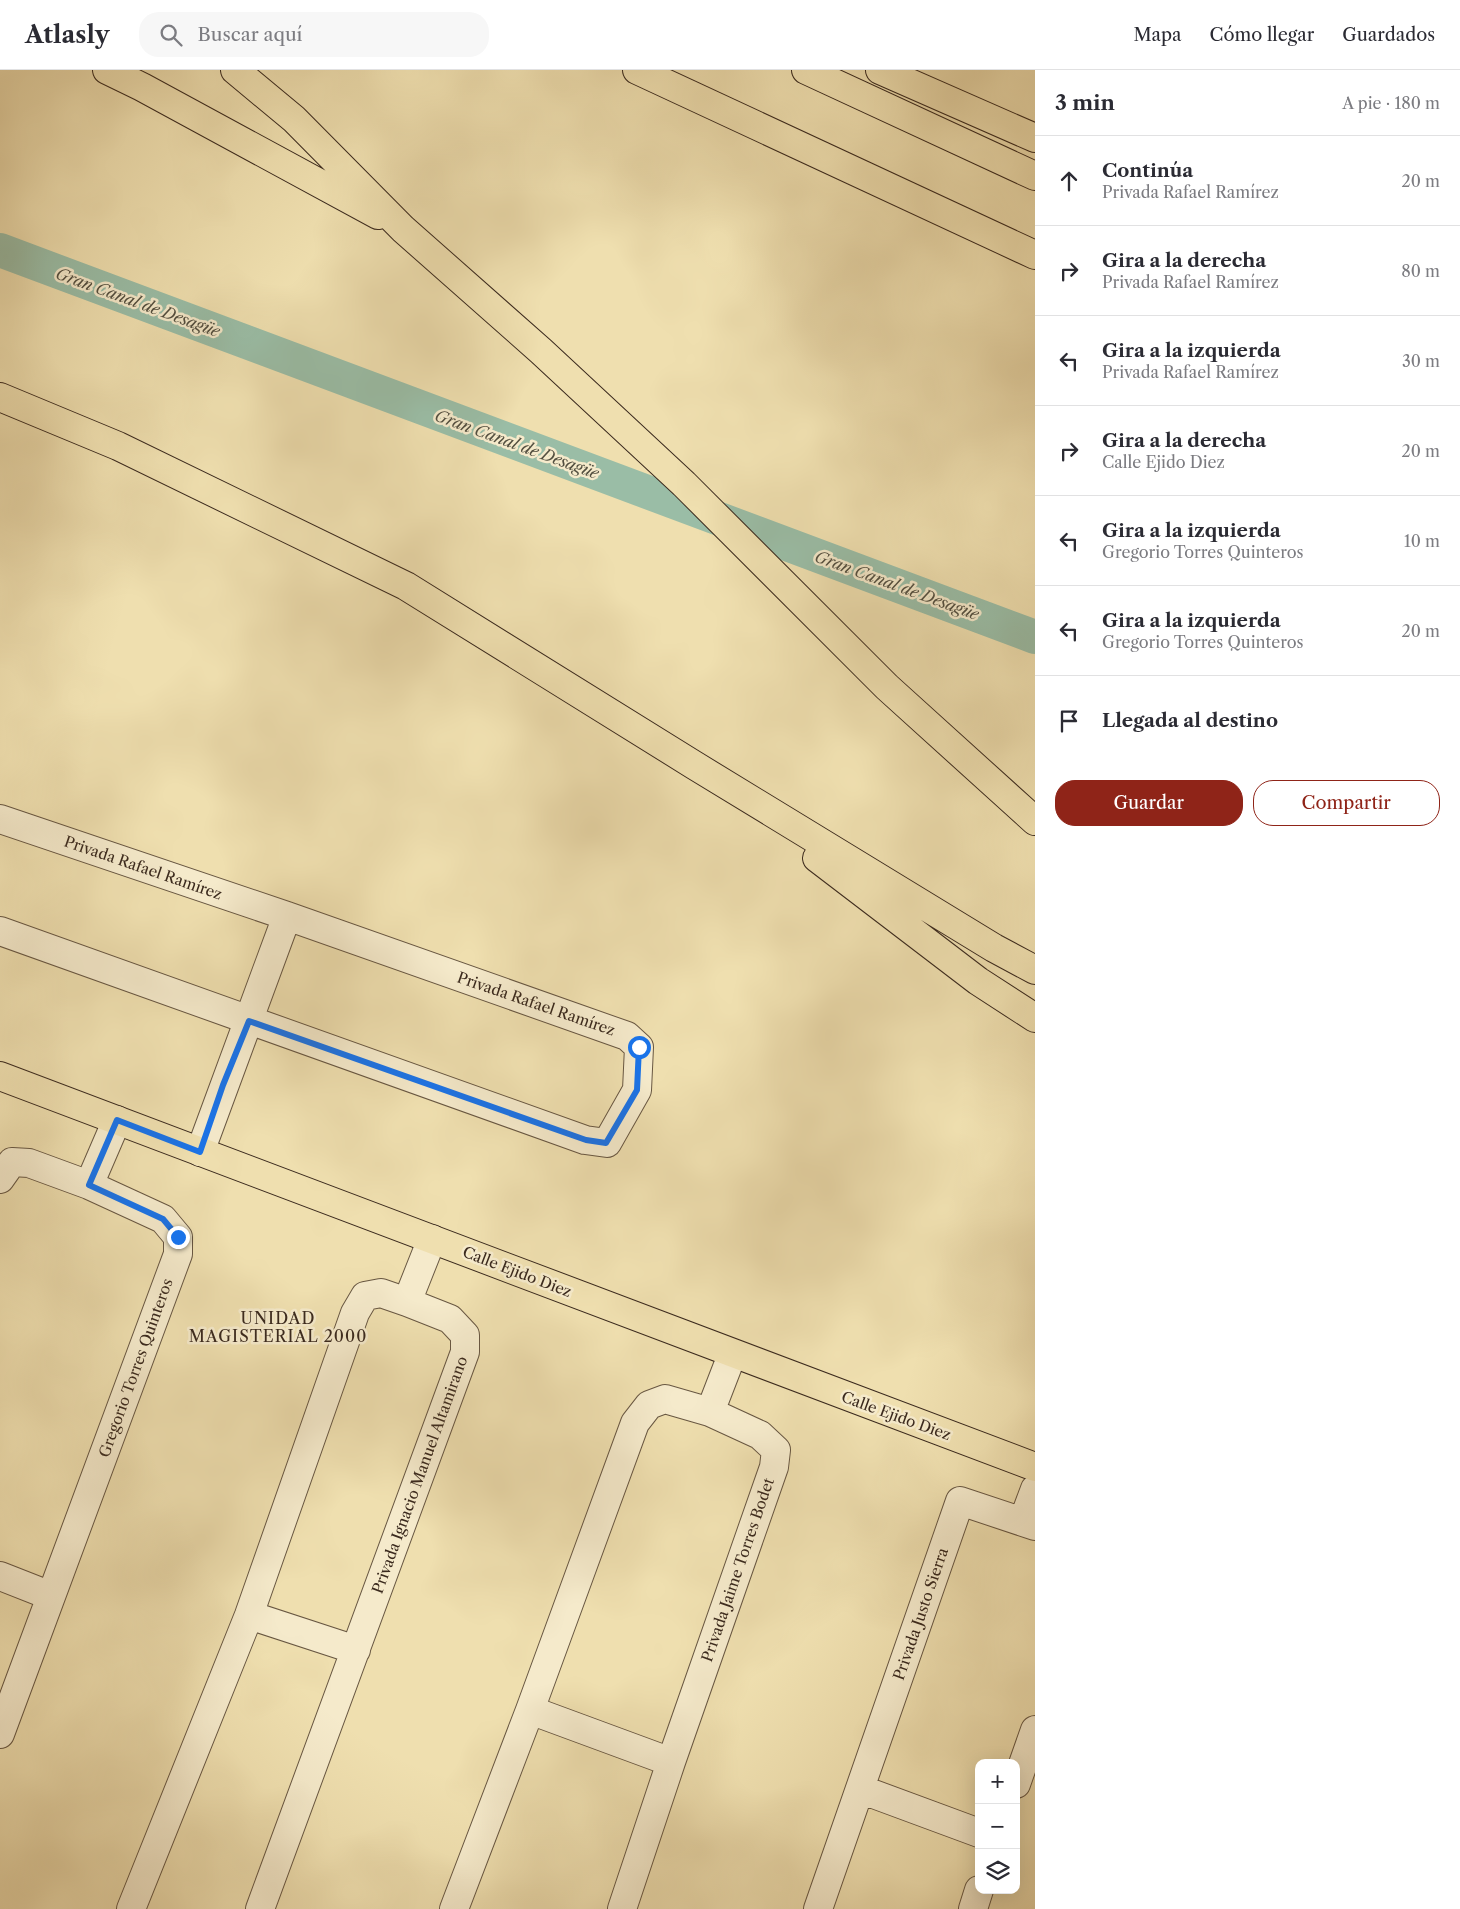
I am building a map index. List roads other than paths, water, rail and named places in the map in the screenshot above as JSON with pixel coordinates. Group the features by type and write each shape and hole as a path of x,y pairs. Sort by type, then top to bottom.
{"main road":[{"path":"107,70 142,87 403,229"},
{"path":"235,70 294,119 403,229 542,351 684,484 887,687 1035,821"},
{"path":"637,70 1035,255"},
{"path":"806,70 1035,176"},
{"path":"880,70 1035,138"},
{"path":"0,397 118,446 406,586 694,765 994,948 1035,970"},
{"path":"694,765 978,981 1035,1018"},
{"name":"Calle Ejido Diez","path":"0,1076 432,1239 732,1355 1035,1467"}],"street":[{"name":"Privada Rafael Ramírez","path":"0,819 287,916 626,1036 639,1047 637,1090 606,1143 586,1140 0,932"},
{"path":"200,1152 223,1085 249,1021 287,916"},
{"path":"89,1185 117,1120"},
{"name":"Gregorio Torres Quinteros","path":"0,1179 12,1162 29,1162 89,1185 163,1219 178,1237 178,1254 0,1734"},
{"path":"407,1302 432,1239"},
{"name":"Privada Ignacio Manuel Altamirano","path":"131,1909 249,1614 356,1313 365,1296 381,1293 450,1319 465,1335 465,1352 260,1909"},
{"path":"710,1412 732,1355"},
{"name":"Privada Jaime Torres Bodet","path":"454,1909 530,1710 635,1423 649,1405 665,1399 710,1412 760,1435 776,1450 774,1467 622,1909"},
{"name":"Privada Justo Sierra","path":"818,1909 960,1501 1029,1523 1035,1489"},
{"path":"0,1576 51,1596"},
{"path":"249,1614 356,1650"},
{"path":"530,1710 671,1762"},
{"path":"1020,1773 1035,1730"},
{"path":"860,1789 975,1832"},
{"path":"973,1909 978,1894"}],"waterway":[{"name":"Gran Canal de Desagüe","path":"0,250 1035,637"}],"district":[{"name":"UNIDAD MAGISTERIAL 2000","path":"278,1327"}]}
